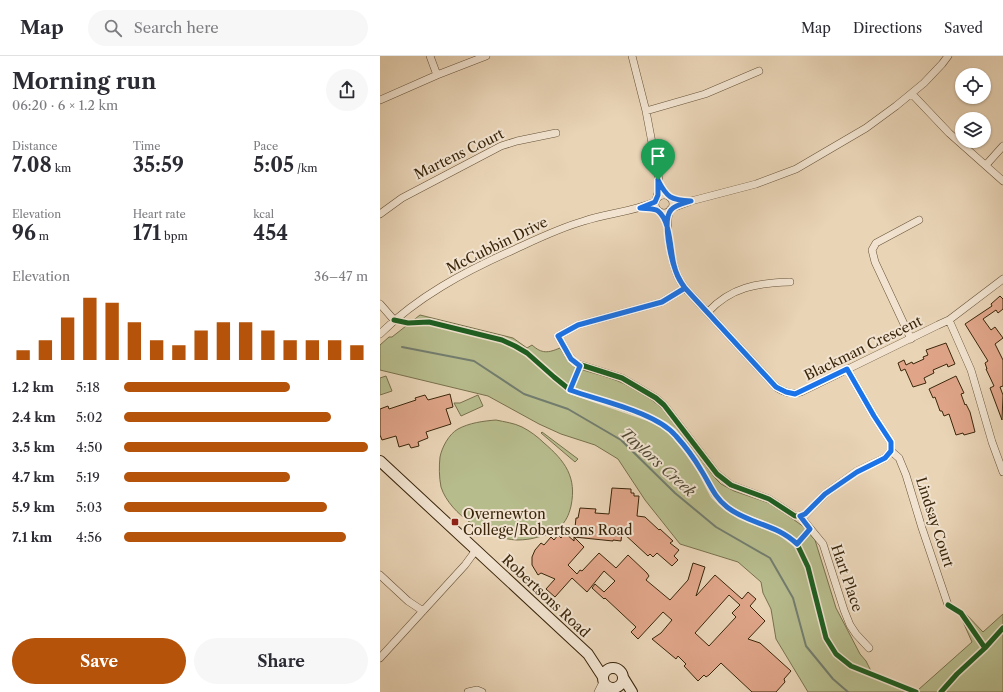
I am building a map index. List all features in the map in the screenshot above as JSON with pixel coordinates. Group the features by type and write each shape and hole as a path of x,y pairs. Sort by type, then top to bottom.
{"street":[{"path":"430,56 437,75"},
{"path":"380,100 437,75 486,56"},
{"path":"632,56 646,111 658,180 659,189 655,201 658,211 666,213 671,209 691,201 756,184 796,169 866,128 912,94 948,56"},
{"path":"646,111 705,94 760,71"},
{"path":"912,94 949,133 1003,181"},
{"name":"Martens Court","path":"380,214 402,198 502,146 524,139 556,133"},
{"path":"986,165 1003,146"},
{"path":"658,180 673,203 671,209"},
{"path":"655,201 663,195 691,201"},
{"name":"McCubbin Drive","path":"380,334 394,320 449,281 525,244 566,226 640,208 655,201"},
{"name":"McCubbin Drive","path":"640,208 658,211"},
{"name":"Blackman Crescent","path":"667,226 668,214 671,209"},
{"name":"Blackman Crescent","path":"658,211 663,216 667,226 674,267 685,288 776,387 786,392 795,394 949,320 1003,279"},
{"path":"911,339 875,262 872,250 876,243 919,220"},
{"path":"708,312 723,298 740,289 772,282 790,282"},
{"path":"685,288 662,302 578,325 555,338 575,363 622,378 656,398 664,405 717,474 739,489 768,499 791,515 800,516 805,514 825,494 857,472 885,458 891,451"},
{"path":"380,304 394,320"},
{"path":"949,320 971,370 992,442 1003,472"},
{"name":"Lindsay Court","path":"847,369 891,442 891,451 899,458 906,475 948,605"},
{"name":"Robertsons Road","path":"380,461 588,654 612,668"},
{"name":"Hart Place","path":"800,516 823,544 848,620 856,634 869,648"},
{"path":"380,658 465,565 472,562 478,552"},
{"path":"380,575 408,601 412,607 422,613"},
{"name":"Robertsons Road","path":"588,654 603,678"},
{"path":"598,692 606,671 612,668 620,671 632,692"},
{"path":"603,678 611,689 624,692"},
{"path":"611,689 620,684 624,679"},
{"path":"468,692 477,690 482,692"}],"green space":[{"path":"420,315 513,338 527,348 532,345 545,352 560,348 570,363 575,367 618,381 654,401 666,412 721,484 734,491 772,504 804,527 815,540 836,608 860,654 866,661 871,671 918,690 972,642 960,615 964,612 983,632 1003,614 1003,692 808,692 776,639 771,609 763,593 761,582 738,562 680,544 645,500 618,459 595,445 561,434 539,424 488,396 380,370 380,345"},
{"path":"386,376 392,391 380,395 380,378"},
{"path":"478,395 483,406 461,416 454,403 460,403"},
{"path":"496,420 516,424 531,432 558,456 568,470 572,486 571,506 564,523 551,533 533,538 517,540 506,539 483,530 472,524 453,507 441,487 439,468 440,457 446,441 455,431 462,427"},
{"path":"542,432 578,459 575,462 541,433"}],"building":[{"path":"1000,296 1003,299 1003,309 998,313 996,310 983,319 991,330 995,327 1003,338 995,344 1003,360 1003,386 1000,387 1003,395 1002,420 990,388 994,386 986,369 985,363 988,361 965,324 992,306 991,304"},
{"path":"946,343 955,364 948,367 947,364 933,370 934,373 924,378 926,383 913,387 905,369 901,371 898,363 904,360 906,365 912,362 913,364 924,359 923,357 928,355 926,350"},
{"path":"956,376 964,393 961,394 965,405 966,404 970,412 975,432 964,435 963,433 956,435 949,414 944,416 942,411 940,411 935,397 933,398 929,389"},
{"path":"450,394 453,407 446,409 451,424 426,432 428,438 418,442 419,446 411,448 409,444 399,447 396,436 382,440 380,435 380,409 388,406 389,409 416,400 415,398 425,395 428,400"},
{"path":"612,488 631,489 631,493 634,493 634,496 639,496 637,516 645,517 659,530 660,529 673,541 670,543 679,550 674,556 678,560 672,566 657,553 653,557 650,554 648,556 622,532 621,541 574,537 576,518 578,518 580,508 596,509 595,513 609,514"},
{"path":"565,533 574,541 574,537 584,547 568,565 577,574 580,570 582,571 599,553 616,568 628,555 647,573 649,576 646,580 670,600 688,580 693,563 705,567 696,596 715,575 742,599 748,592 756,599 750,606 765,621 748,639 760,643 791,671 784,679 785,682 776,692 752,692 721,663 709,675 706,677 704,675 698,681 684,666 686,664 678,656 676,659 652,639 661,633 672,620 663,612 638,639 631,632 636,627 592,588 595,584 604,592 615,581 604,571 587,592 572,578 555,597 546,589 555,579 541,573 538,575 532,565 532,557 535,550 541,543 544,545 551,537 554,540 558,535 561,538","holes":["729,595 740,605 732,613 736,617 709,646 695,633"]}],"waterway":[{"name":"Taylors Creek","path":"402,347 474,361 524,394 568,409 621,440 675,493 716,527 770,558 793,598 806,646 833,679 848,692"}],"cycle path":[{"path":"685,288 662,302 578,325 558,336 575,363 622,378 656,398 664,405 717,474 731,485 769,499 795,516 805,515 825,494 857,471 885,458 891,451 891,442 847,369"},
{"path":"394,320 408,323 429,322 502,340 527,353 570,390 648,417 664,425 673,432 688,451 701,470 714,495 721,502 741,516 781,532 797,544 808,567 826,638 836,654 851,666 916,692"},
{"path":"948,605 961,613 985,648"},
{"path":"941,692 1003,628"}],"place":[{"name":"Overnewton College/Robertsons Road","path":"455,522"}],"route":[{"path":"658,180 659,189 655,202 640,208 657,210 663,216 667,226 676,273 685,288 662,302 578,325 568,329 558,336 571,359 580,366 570,390 648,417 664,425 673,432 695,460 714,495 721,502 741,516 774,528 787,535 797,544 810,529 800,516 805,514 825,494 857,472 885,458 891,451 891,442 847,369 795,394 781,390 776,387 685,288 679,279 676,273 674,267 667,226 668,214 672,208 691,201 671,198 665,192 658,180"}]}
